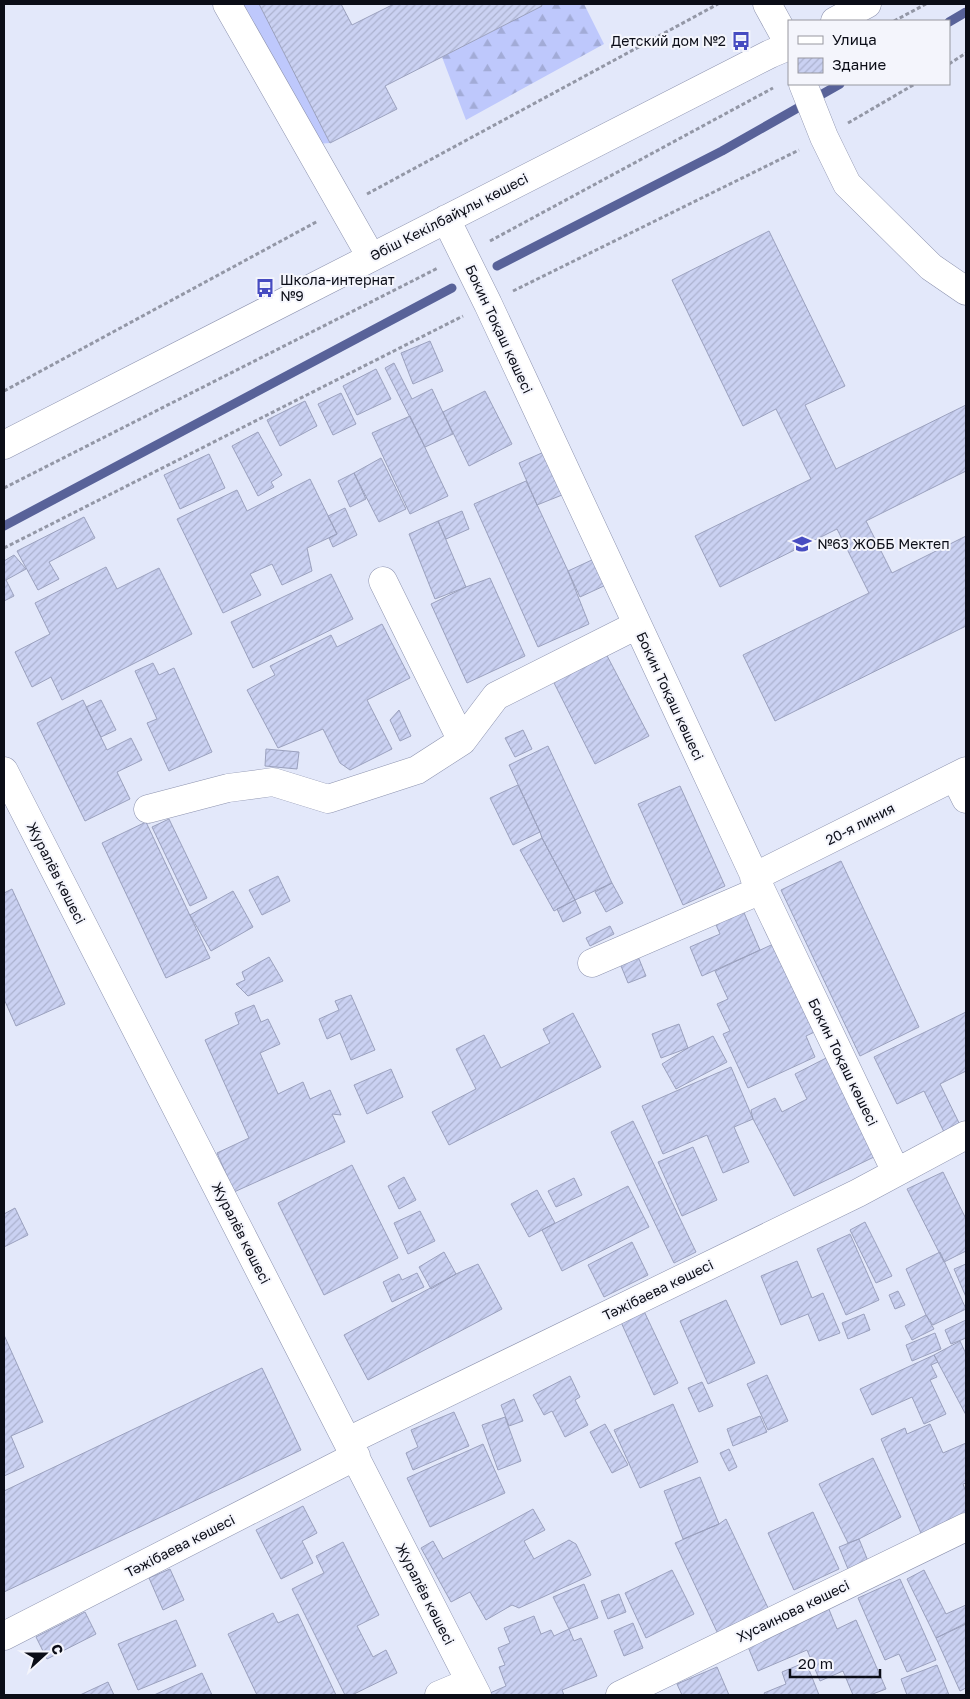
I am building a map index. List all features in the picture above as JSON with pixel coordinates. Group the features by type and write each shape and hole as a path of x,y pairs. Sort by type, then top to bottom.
{"street":[{"path":"227,4 371,257"},
{"path":"767,4 788,43"},
{"path":"837,20 867,4"},
{"name":"Әбіш Кекілбайұлы көшесі","path":"4,445 788,45"},
{"path":"803,85 847,184 931,267 966,291"},
{"name":"Бокин Тоқаш көшесі","path":"446,219 758,884 896,1172"},
{"path":"383,581 462,741"},
{"path":"148,809 228,788 273,782 328,799 418,770 462,741 496,696 637,625"},
{"name":"Журалёв көшесі","path":"4,771 474,1688"},
{"name":"20-я линия","path":"592,963 758,884 962,782"},
{"name":"Тәжібаева көшесі","path":"4,1636 352,1449 849,1197 966,1135"},
{"name":"Хусаинова көшесі","path":"620,1695 966,1527"},
{"path":"439,1695 474,1688"}],"path":[{"path":"896,20 926,4"},
{"path":"950,63 966,53"},
{"path":"4,488 464,255 776,87"}],"green space":[{"path":"241,4 259,4 330,143 317,144"},
{"path":"541,4 584,4 604,44 466,120 442,57 542,6"}],"building":[{"path":"259,4 341,4 352,25 394,4 541,4 542,6 385,86 397,109 330,143"},
{"path":"769,231 845,386 805,405 836,469 966,405 966,471 866,521 892,573 966,536 966,626 775,721 743,655 869,593 837,529 720,587 695,536 811,479 776,409 743,426 672,280"},
{"path":"430,341 443,371 413,384 401,353"},
{"path":"394,363 412,399 432,389 453,434 425,447 385,368"},
{"path":"376,369 391,399 357,415 343,386"},
{"path":"485,391 512,444 469,466 443,412"},
{"path":"341,393 356,424 333,435 318,404"},
{"path":"305,401 317,426 280,446 267,420"},
{"path":"410,416 448,496 410,514 372,433"},
{"path":"258,432 282,475 271,482 274,487 258,496 232,446"},
{"path":"544,452 562,495 537,505 519,463"},
{"path":"209,454 225,488 180,509 164,475"},
{"path":"381,458 406,509 379,522 354,473"},
{"path":"354,473 366,499 350,507 338,481"},
{"path":"310,479 337,534 307,548 312,571 282,585 272,564 250,574 261,595 223,613 177,519 237,490 247,511"},
{"path":"526,481 568,571 589,624 538,647 474,504"},
{"path":"345,508 357,535 333,547 329,538 337,534 328,516"},
{"path":"462,511 469,529 446,539 438,521"},
{"path":"84,517 95,538 49,562 59,579 38,590 17,551"},
{"path":"438,521 466,587 435,599 409,534"},
{"path":"14,555 26,569 6,580 14,596 4,601 4,561"},
{"path":"594,559 606,585 580,597 568,571"},
{"path":"106,567 117,589 159,568 192,634 62,700 51,677 32,687 15,652 50,634 35,603"},
{"path":"331,574 353,619 253,668 231,622"},
{"path":"490,578 525,656 467,683 431,604"},
{"path":"382,624 410,678 367,700 392,749 350,770 340,763 323,729 278,748 247,690 275,675 270,666 331,635 337,647"},
{"path":"603,648 649,736 595,764 550,675"},
{"path":"153,663 159,675 174,668 212,752 169,771 147,723 157,719 135,671"},
{"path":"83,700 107,750 131,738 142,760 117,772 130,799 85,821 37,723"},
{"path":"101,700 116,730 101,737 86,707"},
{"path":"399,710 411,736 400,741 390,720"},
{"path":"523,730 532,749 515,757 505,738"},
{"path":"548,746 612,883 575,900 542,838 509,765"},
{"path":"266,749 299,752 297,769 265,766"},
{"path":"518,785 540,832 513,845 490,798"},
{"path":"680,786 725,886 683,905 638,804"},
{"path":"169,819 207,898 190,906 152,827"},
{"path":"146,822 210,958 166,978 102,843"},
{"path":"542,838 575,900 554,911 520,850"},
{"path":"841,861 919,1027 860,1056 781,890"},
{"path":"278,876 290,901 262,915 249,890"},
{"path":"612,883 623,903 606,912 595,892"},
{"path":"12,889 65,1004 16,1026 4,999 4,893"},
{"path":"233,891 253,927 211,951 190,915"},
{"path":"575,900 581,913 563,922 557,909"},
{"path":"742,908 760,950 702,976 690,947 720,934 714,920"},
{"path":"610,926 614,934 590,946 586,938"},
{"path":"782,940 823,1028 806,1036 815,1057 748,1088 723,1034 730,1031 717,1004 728,999 715,971"},
{"path":"637,954 646,976 628,983 619,961"},
{"path":"269,957 283,981 248,996 236,984 245,980 242,972"},
{"path":"351,995 375,1050 351,1060 340,1033 327,1039 319,1019 339,1010 335,1001"},
{"path":"254,1005 261,1022 268,1019 280,1044 260,1053 278,1094 303,1082 310,1099 330,1090 341,1115 332,1114 345,1142 234,1192 217,1153 249,1138 205,1040 239,1024 235,1013"},
{"path":"966,1012 966,1071 940,1084 961,1127 945,1134 924,1091 897,1104 874,1057"},
{"path":"573,1013 601,1067 449,1145 432,1112 476,1089 456,1049 484,1035 501,1068 550,1043 543,1029"},
{"path":"679,1024 688,1048 661,1058 652,1034"},
{"path":"713,1036 727,1062 676,1089 662,1064 688,1048"},
{"path":"830,1056 878,1155 794,1196 753,1119 751,1110 775,1098 782,1112 807,1099 795,1074"},
{"path":"731,1067 753,1119 734,1127 749,1162 723,1173 707,1135 663,1154 642,1106"},
{"path":"391,1069 403,1097 367,1114 354,1085"},
{"path":"633,1121 696,1252 674,1263 611,1132"},
{"path":"693,1147 717,1200 682,1216 658,1162"},
{"path":"352,1165 398,1258 324,1295 278,1203"},
{"path":"943,1172 966,1219 966,1251 944,1262 907,1189"},
{"path":"404,1177 416,1200 399,1209 388,1186"},
{"path":"574,1178 582,1195 556,1207 548,1191"},
{"path":"628,1186 649,1227 562,1271 542,1230"},
{"path":"537,1190 555,1223 529,1237 511,1204"},
{"path":"15,1208 28,1235 4,1247 4,1214"},
{"path":"420,1211 435,1241 408,1254 394,1223"},
{"path":"865,1222 892,1276 876,1283 850,1230"},
{"path":"850,1234 879,1300 846,1315 817,1249"},
{"path":"632,1242 648,1275 604,1297 588,1265"},
{"path":"444,1252 456,1274 431,1289 419,1267"},
{"path":"940,1252 966,1309 933,1325 926,1315 906,1269"},
{"path":"797,1261 812,1298 823,1293 840,1333 819,1341 808,1314 781,1325 761,1276"},
{"path":"478,1264 502,1309 368,1380 344,1335"},
{"path":"966,1264 966,1297 954,1269"},
{"path":"417,1273 424,1287 392,1302 383,1282 399,1274 402,1280"},
{"path":"898,1291 905,1305 895,1309 889,1295"},
{"path":"726,1300 755,1363 708,1384 680,1321"},
{"path":"643,1309 678,1383 654,1395 620,1320"},
{"path":"864,1314 870,1330 848,1339 842,1323"},
{"path":"926,1315 934,1329 912,1340 905,1326"},
{"path":"966,1320 966,1338 951,1344 945,1330"},
{"path":"935,1333 941,1349 912,1361 906,1345"},
{"path":"4,1335 43,1422 11,1436 24,1467 4,1476"},
{"path":"960,1341 966,1354 966,1415 934,1355"},
{"path":"934,1355 938,1362 931,1365 937,1377 930,1380 946,1414 924,1424 912,1397 872,1415 860,1389"},
{"path":"262,1368 301,1450 4,1592 4,1491"},
{"path":"767,1375 788,1421 768,1430 747,1384"},
{"path":"570,1376 580,1397 575,1400 588,1425 565,1437 552,1411 544,1415 533,1395"},
{"path":"702,1382 713,1406 699,1412 688,1388"},
{"path":"514,1399 523,1421 509,1426 501,1405"},
{"path":"673,1404 698,1462 640,1488 614,1430"},
{"path":"454,1412 469,1446 413,1470 406,1453 418,1447 411,1430"},
{"path":"760,1416 767,1432 733,1446 727,1429"},
{"path":"505,1417 521,1461 498,1470 482,1425"},
{"path":"605,1424 628,1465 612,1473 590,1432"},
{"path":"930,1424 943,1453 966,1443 966,1483 963,1484 966,1492 966,1519 923,1538 881,1439 905,1428 907,1434"},
{"path":"483,1444 505,1493 430,1527 407,1478"},
{"path":"729,1449 737,1467 729,1471 720,1453"},
{"path":"873,1458 901,1517 848,1543 819,1484"},
{"path":"700,1477 719,1524 683,1539 664,1491"},
{"path":"303,1506 317,1533 302,1541 313,1563 281,1579 256,1530"},
{"path":"533,1509 545,1530 524,1541 534,1559 569,1540 576,1544 591,1575 519,1608 512,1605 486,1620 470,1592 451,1602 421,1548 433,1541 443,1559"},
{"path":"813,1512 839,1569 794,1590 768,1533"},
{"path":"726,1519 769,1610 718,1634 675,1543 719,1524"},
{"path":"859,1539 868,1561 848,1569 839,1547"},
{"path":"343,1542 379,1615 357,1626 373,1657 386,1650 397,1673 352,1695 345,1695 292,1589 324,1573 316,1556"},
{"path":"170,1569 184,1600 163,1610 149,1578"},
{"path":"672,1570 694,1614 646,1638 625,1593"},
{"path":"924,1570 946,1614 966,1605 966,1623 936,1638 907,1579"},
{"path":"900,1579 936,1660 907,1672 899,1654 885,1660 858,1598"},
{"path":"584,1584 598,1618 569,1629 553,1597"},
{"path":"619,1594 626,1612 608,1619 601,1601"},
{"path":"828,1607 837,1629 856,1620 886,1689 870,1695 853,1695 843,1671 820,1681 807,1650 758,1671 746,1642"},
{"path":"85,1612 96,1634 47,1659 36,1637"},
{"path":"273,1613 278,1623 298,1614 336,1695 257,1695 228,1634"},
{"path":"534,1616 541,1634 551,1630 554,1636 569,1629 574,1641 581,1638 597,1676 562,1690 564,1695 490,1695 490,1693 506,1686 499,1667 505,1665 498,1648 510,1643 504,1628"},
{"path":"176,1620 196,1666 138,1690 118,1644"},
{"path":"633,1623 643,1648 624,1656 614,1631"},
{"path":"966,1624 966,1688 960,1691 936,1638"},
{"path":"806,1662 819,1695 765,1695 764,1693 786,1684 782,1672"},
{"path":"937,1665 949,1695 907,1695 901,1679"},
{"path":"717,1667 729,1695 682,1695 677,1684"},
{"path":"202,1673 212,1695 154,1695"},
{"path":"108,1682 114,1695 80,1695"}],"waterway":[{"path":"950,21 966,12"},
{"path":"497,266 722,151 838,85"},
{"path":"4,526 452,288"}],"place":[{"name":"Детский дом №2","path":"741,41"},
{"name":"Школа-интернат №9","path":"265,288"},
{"name":"№63 ЖОББ Мектеп","path":"802,544"}]}
